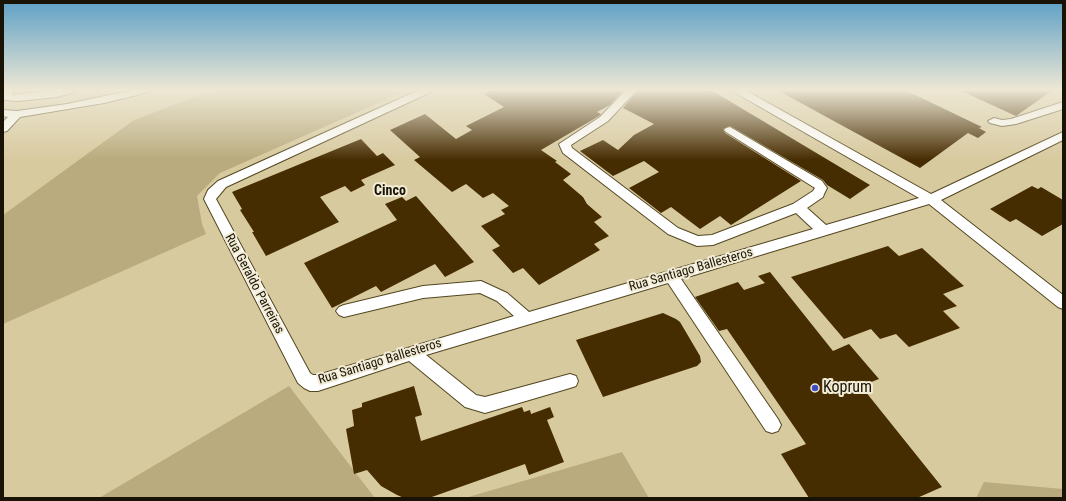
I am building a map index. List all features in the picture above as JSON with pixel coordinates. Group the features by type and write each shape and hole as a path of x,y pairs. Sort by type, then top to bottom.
{"street":[{"path":"8,113 21,113"},
{"name":"Rua Geraldo Parreiras","path":"310,382 304,378 210,199 213,193 222,184 376,113"},
{"path":"609,113 604,119 564,144 567,150 673,231 697,240 713,240 798,206 818,194 821,188 818,184 730,130"},
{"path":"779,113 931,200 1063,303"},
{"path":"994,121 1002,123 1012,122 1038,113"},
{"path":"3,129 17,114"},
{"name":"Rua Santiago Ballesteros","path":"310,382 318,383 411,353 931,200 1063,136"},
{"path":"798,206 824,231"},
{"path":"671,276 772,425"},
{"path":"344,311 423,292 482,287 502,297 527,319"},
{"path":"411,353 471,401 485,405 570,382"}],"shaded area":[{"path":"151,113 355,113 220,173 197,196 202,224 206,234 3,324 3,215 134,120"},
{"path":"289,386 375,498 99,498"},
{"path":"622,452 649,498 465,498"},
{"path":"984,482 1063,489 1063,498 976,498"}],"building":[{"path":"491,113 601,114 541,150 557,161 555,162 571,174 563,180 583,197 587,204 602,217 594,222 609,236 594,244 600,250 539,285 523,268 513,273 492,250 500,246 481,226 505,214 501,210 509,206 493,193 483,198 466,184 452,192 414,160 420,157 390,130 425,114 456,139 472,130 466,126"},
{"path":"633,113 750,113 870,185 850,199 827,185 823,180 730,126 723,129 725,133 801,181 731,225 720,216 700,229 671,207 661,213 629,188 659,172 644,161 613,176 580,151 603,140 618,150 634,135 654,124"},
{"path":"820,113 954,113 982,127 979,128 986,132 978,138 968,133 920,168"},
{"path":"1010,113 1020,113 1016,116"},
{"path":"361,139 377,156 383,153 395,165 361,180 365,185 351,192 345,186 320,197 339,222 266,256 252,232 254,232 240,210 242,209 232,192"},
{"path":"1032,186 1038,189 1041,187 1063,200 1063,224 1042,236 1016,219 1010,222 990,209"},
{"path":"416,196 474,262 445,277 435,264 381,292 376,286 332,308 304,263 397,220 385,204 402,197 406,201"},
{"path":"888,246 899,256 922,248 964,286 943,294 957,306 943,311 960,328 909,347 896,334 880,339 871,329 844,339 791,277"},
{"name":"Koprum","path":"770,272 833,351 849,344 879,379 861,386 942,487 917,498 809,498 781,454 806,444 727,329 719,331 695,297 738,282 744,290 765,283 758,276"},
{"path":"663,313 680,322 700,356 701,362 697,366 603,397 576,340"},
{"path":"414,386 422,415 415,417 421,441 522,407 524,412 530,410 531,414 550,407 554,417 547,420 564,462 529,475 525,464 429,498 404,498 397,495 381,486 367,470 354,474 346,429 354,426 352,410 362,407 362,403"}],"place":[{"name":"Koprum","path":"815,388"}],"district":[{"name":"Cinco","path":"390,191"}]}
